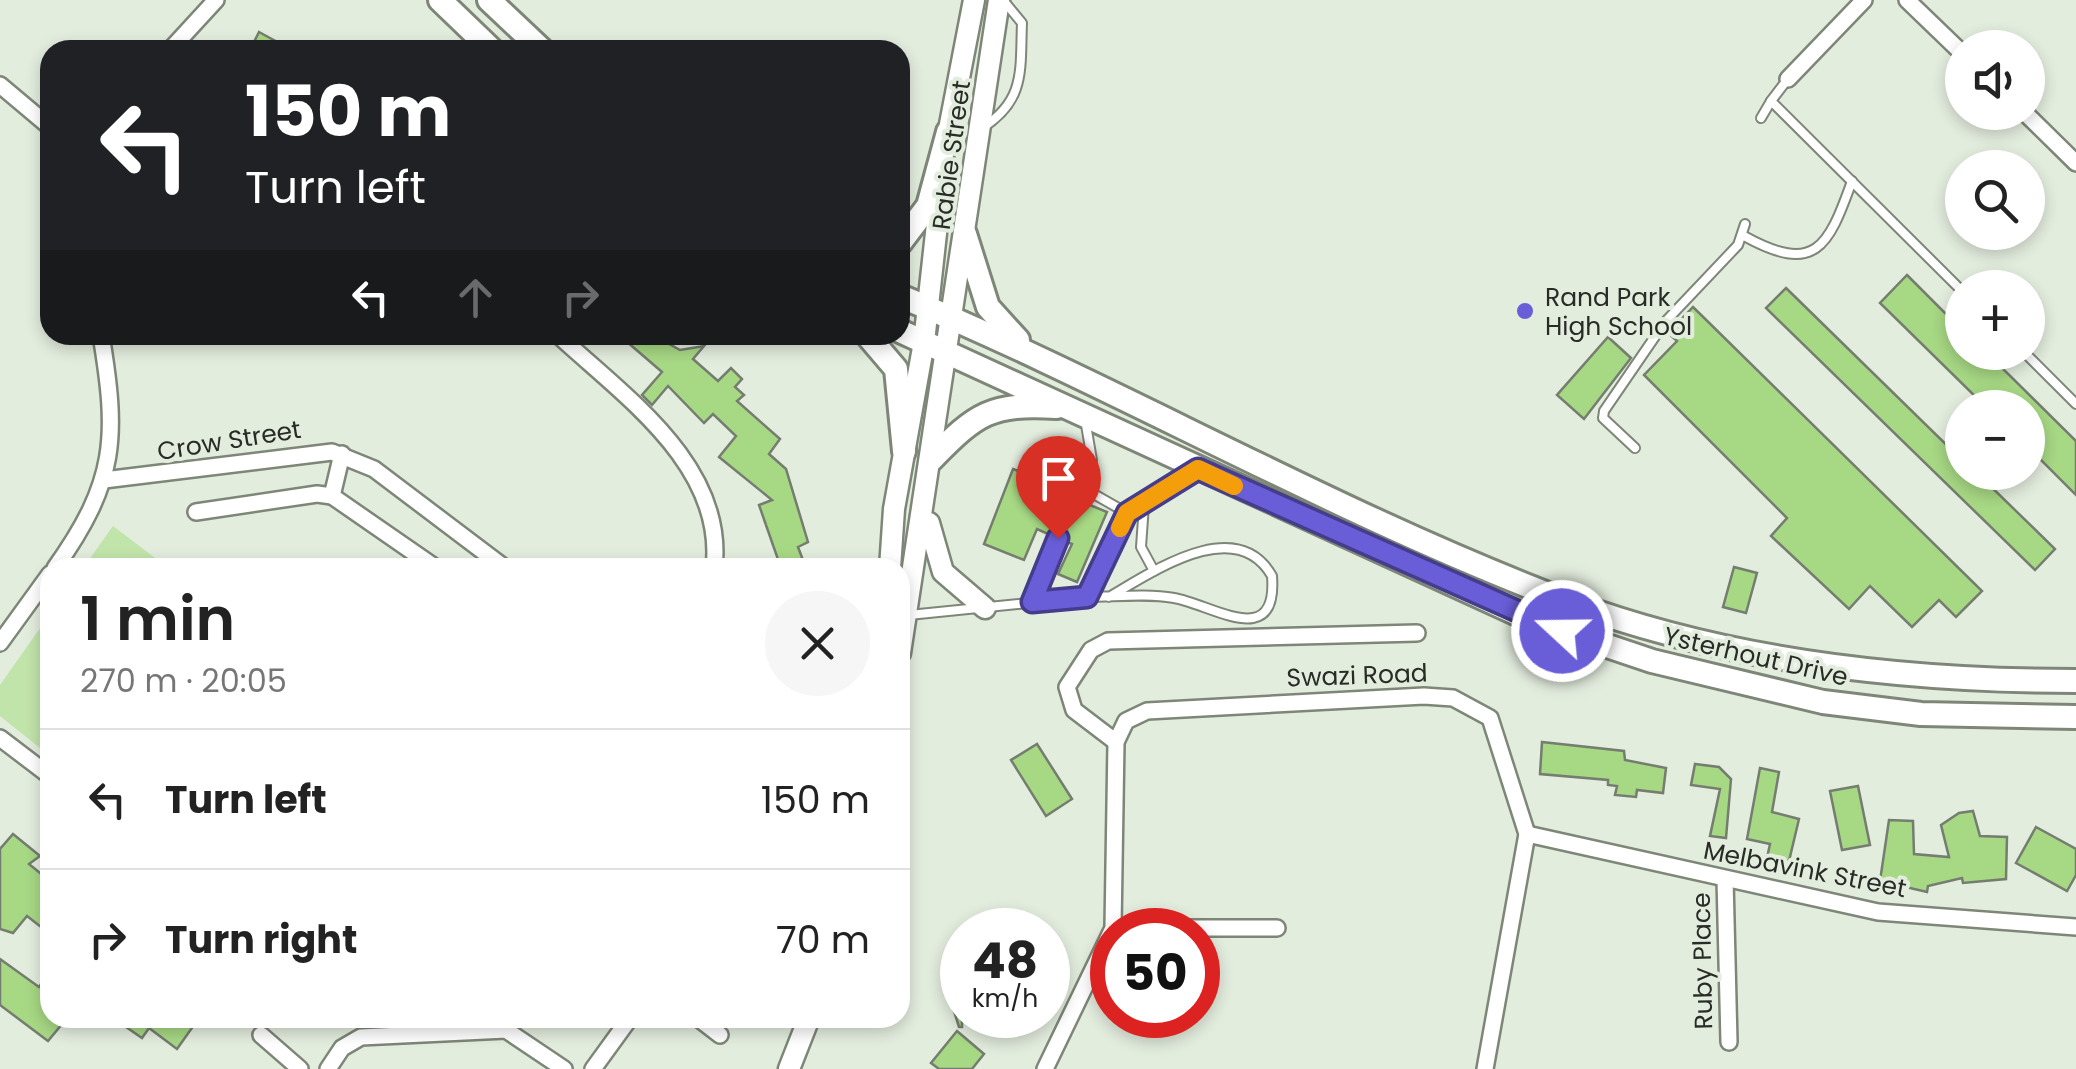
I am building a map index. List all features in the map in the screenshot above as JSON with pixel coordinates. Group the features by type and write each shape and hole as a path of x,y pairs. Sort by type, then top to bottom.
{"main road":[{"path":"440,0 482,40"},
{"path":"490,0 532,40"},
{"path":"910,230 928,206 948,132"},
{"path":"965,234 988,307 1014,337 1040,356"},
{"name":"Ysterhout Drive","path":"910,300 1040,356 1349,504 1572,603 1713,642 1827,666 1914,675 2076,681"},
{"name":"Ysterhout Drive","path":"910,336 1532,621 1652,661 1823,702 1901,712 2076,717"},
{"path":"876,345 896,368 904,451"},
{"path":"932,459 968,423 988,410 1018,405 1077,412"}],"street":[{"path":"179,40 216,0"},
{"name":"Rabie Street","path":"891,558 904,451 924,342 948,132 974,0"},
{"name":"Rabie Street","path":"932,459 1001,0"},
{"path":"1788,79 1864,0"},
{"path":"1914,2 1945,35"},
{"path":"0,84 40,118"},
{"path":"2042,130 2076,163"},
{"path":"61,558 104,480 112,428 102,345"},
{"path":"569,345 633,404 691,468 711,513 715,558"},
{"name":"Crow Street","path":"104,480 154,477 309,452 342,454 374,469 492,558"},
{"path":"332,496 342,454"},
{"path":"910,580 932,459"},
{"path":"196,512 317,494 332,496 422,558"},
{"path":"924,502 943,572 985,608"},
{"path":"0,643 40,588"},
{"path":"1113,908 1116,742 1074,710 1067,687 1092,650 1108,641 1417,633"},
{"name":"Swazi Road","path":"1116,742 1126,721 1147,711 1454,698 1490,718 1527,834 1485,1069"},
{"path":"0,738 40,768"},
{"name":"Melbavink Street","path":"1527,834 1725,880 1926,918 2076,927"},
{"name":"Ruby Place","path":"1725,880 1728,1042"},
{"path":"1220,928 1276,928"},
{"path":"1044,1069 1090,975"},
{"path":"593,1069 623,1028"},
{"path":"711,1028 720,1035"},
{"path":"790,1069 805,1028"},
{"path":"328,1069 342,1048 362,1037 500,1030 564,1069"},
{"path":"262,1035 300,1069"}],"lane":[{"path":"980,129 1006,112 1019,80 1022,23 1001,0"},
{"path":"1762,118 1788,79"},
{"path":"1772,101 1945,274"},
{"path":"1744,236 1788,257 1809,252 1831,229 1852,181"},
{"path":"1635,448 1603,418 1604,411 1665,322 1744,236 1745,224"},
{"path":"2042,370 2076,404"},
{"path":"1073,508 1085,489 1092,460 1077,412"},
{"path":"1087,597 1127,513 1198,469"},
{"path":"1085,489 1127,513"},
{"path":"1144,505 1140,547 1154,572"},
{"path":"1032,602 1058,538"},
{"path":"910,614 1087,597 1109,597 1170,597 1236,620 1252,619 1266,610 1273,592 1266,565 1214,547 1198,549 1109,597"}],"green space":[{"path":"113,526 155,558 90,558"},
{"path":"40,628 40,748 0,716 0,685"}],"building":[{"path":"259,32 274,40 255,40"},
{"path":"1907,275 1945,313 1945,367 1880,303"},
{"path":"1786,288 1945,443 1945,482 1766,308"},
{"path":"1693,307 1982,591 1956,617 1939,600 1912,627 1870,586 1849,609 1771,536 1787,518 1644,375 1677,341 1668,333"},
{"path":"1608,337 1631,358 1584,419 1557,395"},
{"path":"631,345 671,345 680,350 704,346 693,359 718,381 731,368 742,379 735,387 744,395 737,401 780,439 769,454 786,469 808,542 798,547 802,558 778,558 759,505 772,500 719,457 736,436 713,414 704,423 668,386 652,405 642,395 662,372"},
{"path":"1948,370 2004,370 2024,390 1969,390"},
{"path":"2045,410 2076,441 2076,495 2045,464"},
{"path":"1013,469 1053,484 1051,498 1066,505 1070,515 1082,511 1085,503 1107,512 1077,582 1058,574 1072,544 1064,541 1061,531 1050,535 1037,529 1024,560 984,544"},
{"path":"1953,490 1994,490 2055,549 2035,570"},
{"path":"1734,567 1757,573 1746,613 1723,607"},
{"path":"1542,742 1624,751 1625,760 1666,768 1663,793 1637,790 1636,797 1615,795 1617,786 1608,785 1608,780 1540,774"},
{"path":"1037,744 1072,799 1046,816 1011,760"},
{"path":"1695,764 1719,767 1731,779 1726,838 1710,836 1720,789 1691,785"},
{"path":"1760,768 1779,772 1772,812 1799,819 1789,861 1767,858 1770,844 1747,839"},
{"path":"1858,786 1870,845 1842,850 1830,791"},
{"path":"1973,811 1980,836 2007,837 2006,879 1963,883 1962,878 1928,886 1927,892 1880,881 1889,820 1913,821 1914,854 1949,857 1941,825 1959,813"},
{"path":"2036,827 2076,849 2076,875 2067,891 2016,863"},
{"path":"13,834 40,856 29,864 40,873 40,926 27,916 13,933 0,929 0,849"},
{"path":"0,959 40,986 40,1028 59,1028 48,1041 0,1005"},
{"path":"128,1028 149,1028 142,1038"},
{"path":"149,1028 192,1028 177,1049"},
{"path":"951,1038 965,1038 984,1054 972,1069 939,1069 931,1063"}],"slow traffic":[{"path":"1120,528 1127,513 1198,469 1234,486"}],"place":[{"name":"Rand Park High School","path":"1525,311"}],"route":[{"path":"1058,538 1032,602 1087,597 1127,513 1198,469 1318,526 1562,631"}]}
